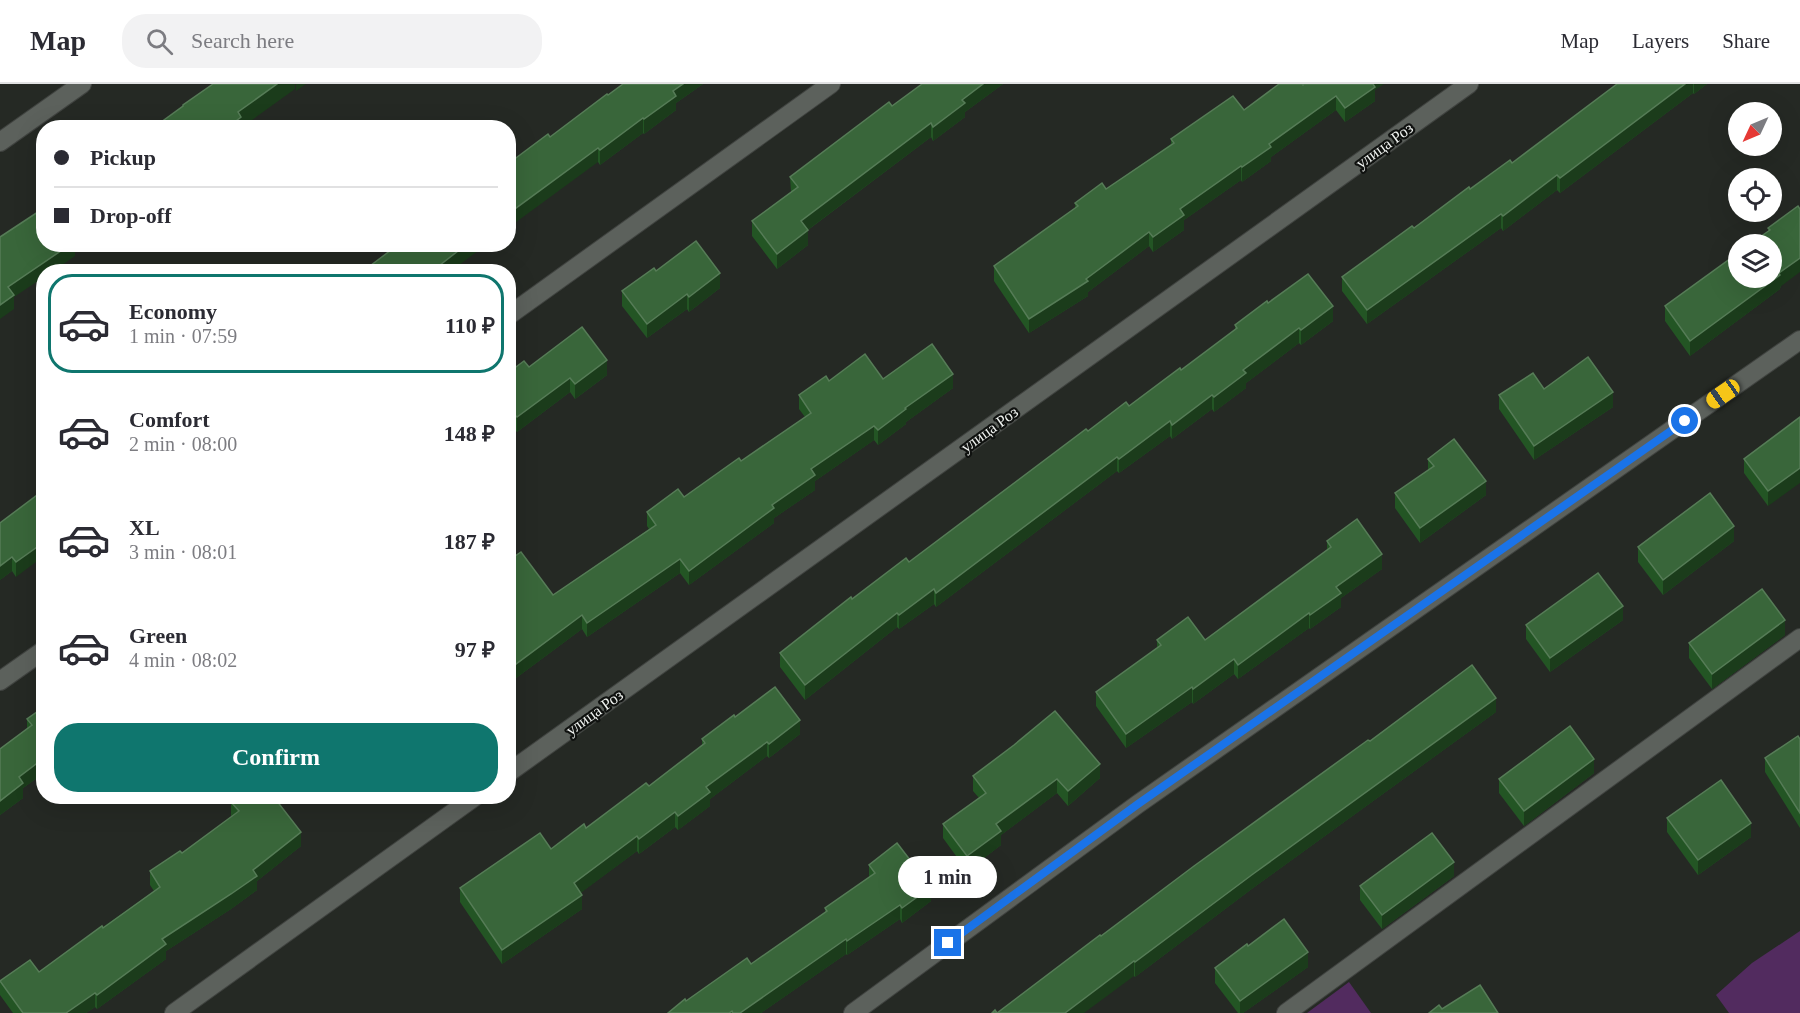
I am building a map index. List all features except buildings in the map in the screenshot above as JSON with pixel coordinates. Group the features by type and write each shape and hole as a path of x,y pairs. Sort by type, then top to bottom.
{"street":[{"path":"0,142 82,84"},
{"path":"516,310 831,84"},
{"name":"улица Роз","path":"516,767 1469,84"},
{"path":"853,1013 1138,804 1800,340"},
{"path":"1287,1013 1800,638"},
{"path":"0,681 36,656"},
{"path":"174,1013 465,804"}],"shaded area":[{"path":"1800,931 1800,1013 1729,1013 1716,995 1752,963"},
{"path":"1349,982 1371,1013 1307,1013"}],"route":[{"path":"948,943 1138,804 1685,421"}]}
